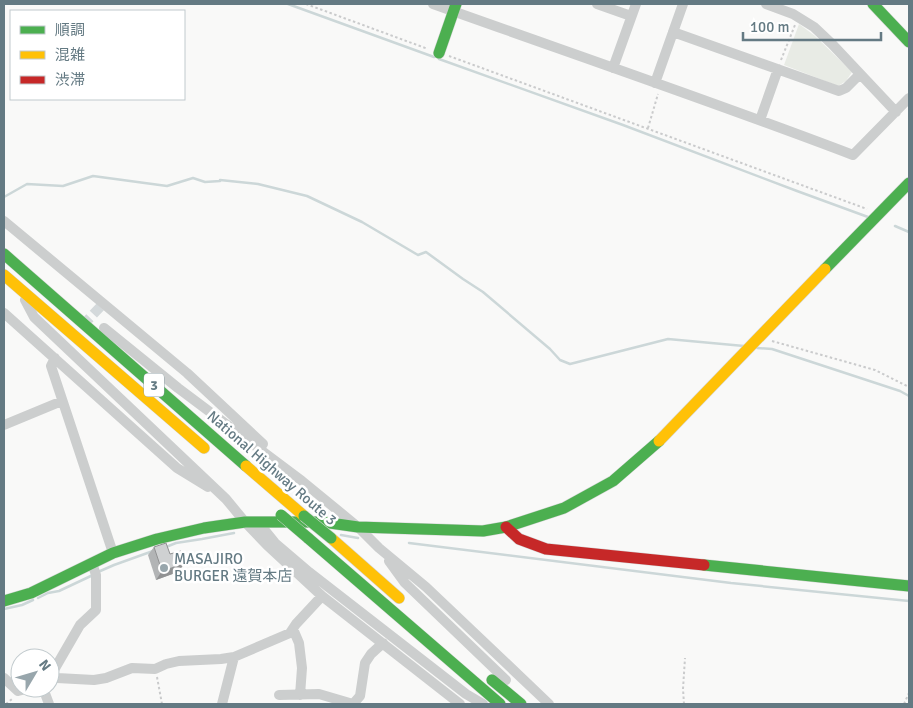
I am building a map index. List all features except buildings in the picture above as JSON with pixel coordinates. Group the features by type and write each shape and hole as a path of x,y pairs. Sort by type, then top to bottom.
{"main road":[{"path":"873,4 909,42"},
{"path":"438,53 454,7"},
{"path":"4,601 31,593 113,553 204,528 245,522 323,522 358,527 483,531 506,527 564,508 613,481 658,442 909,183"},
{"name":"National Highway Route 3","path":"7,257 405,604"},
{"name":"National Highway Route 3","path":"4,275 214,457"},
{"name":"National Highway Route 3","path":"277,511 500,704"},
{"path":"506,527 519,539 546,549 909,586"},
{"path":"469,660 521,704"}],"street":[{"path":"433,4 454,7 613,68 853,155 909,98"},
{"path":"597,4 631,16"},
{"path":"613,68 636,4"},
{"path":"658,84 683,4"},
{"path":"766,4 814,27 896,112"},
{"path":"673,32 839,92 846,88 860,74"},
{"path":"760,120 778,69"},
{"path":"4,221 187,373 302,481"},
{"path":"7,257 77,307 178,388 302,481 358,527 379,548 426,587 549,704"},
{"path":"19,289 34,317 226,499 267,545 322,596 460,704"},
{"path":"4,313 177,468 226,499"},
{"path":"55,358 51,366 113,553"},
{"path":"4,426 62,401"},
{"path":"258,522 275,543 309,572 466,694 483,704"},
{"path":"379,548 405,583 531,704"},
{"path":"60,660 80,625 96,610 96,575 92,563"},
{"path":"60,678 94,680 106,678 132,668 155,669 179,661 234,657 290,633 322,596"},
{"path":"293,629 299,643 302,668 300,694"},
{"path":"279,695 319,694 353,704 360,696 365,663 371,654 383,643"},
{"path":"222,704 234,657"}],"path":[{"path":"306,4 879,214"},
{"path":"778,69 798,18"},
{"path":"648,128 658,84"},
{"path":"760,337 875,370 909,387"},
{"path":"684,704 682,689 685,658"},
{"path":"155,669 162,704"},
{"path":"904,704 909,694"}],"shaded area":[{"path":"799,24 815,36 852,72 846,81 838,86 784,65"}],"waterway":[{"path":"288,4 434,57"},
{"path":"439,59 623,125 868,217"},
{"path":"4,197 27,184 63,186 93,176 167,186 193,178 205,182 220,180 258,184 307,196 362,222 418,255 426,252 483,292 550,349 560,360 570,364 668,339 744,346"},
{"path":"895,226 909,232"},
{"path":"757,348 772,349 900,391 909,396"},
{"path":"166,547 176,543 234,533"},
{"path":"341,535 358,538"},
{"path":"409,543 731,583 909,601"},
{"path":"98,572 153,551"},
{"path":"38,598 48,593 59,591 93,575"},
{"path":"4,609 22,605 33,600"}],"tunnel":[{"path":"83,325 103,304"}],"traffic: fast":[{"path":"439,53 456,4"},
{"path":"873,4 909,42"},
{"path":"825,269 909,183"},
{"path":"4,254 246,466"},
{"path":"4,601 31,593 113,553 157,539 204,528 245,522 323,522 358,527 483,531 506,527 564,508 613,481 659,441"},
{"path":"281,515 308,538"},
{"path":"304,516 331,538"},
{"path":"308,538 500,704"},
{"path":"704,565 909,586"},
{"path":"492,680 521,704"}],"traffic: slow":[{"path":"659,441 825,269"},
{"path":"4,275 204,448"},
{"path":"246,466 304,516"},
{"path":"331,538 399,598"}],"traffic: jam":[{"path":"506,527 519,539 546,549 704,565"}],"place":[{"name":"MASAJIRO BURGER 遠賀本店","path":"164,568"}]}
